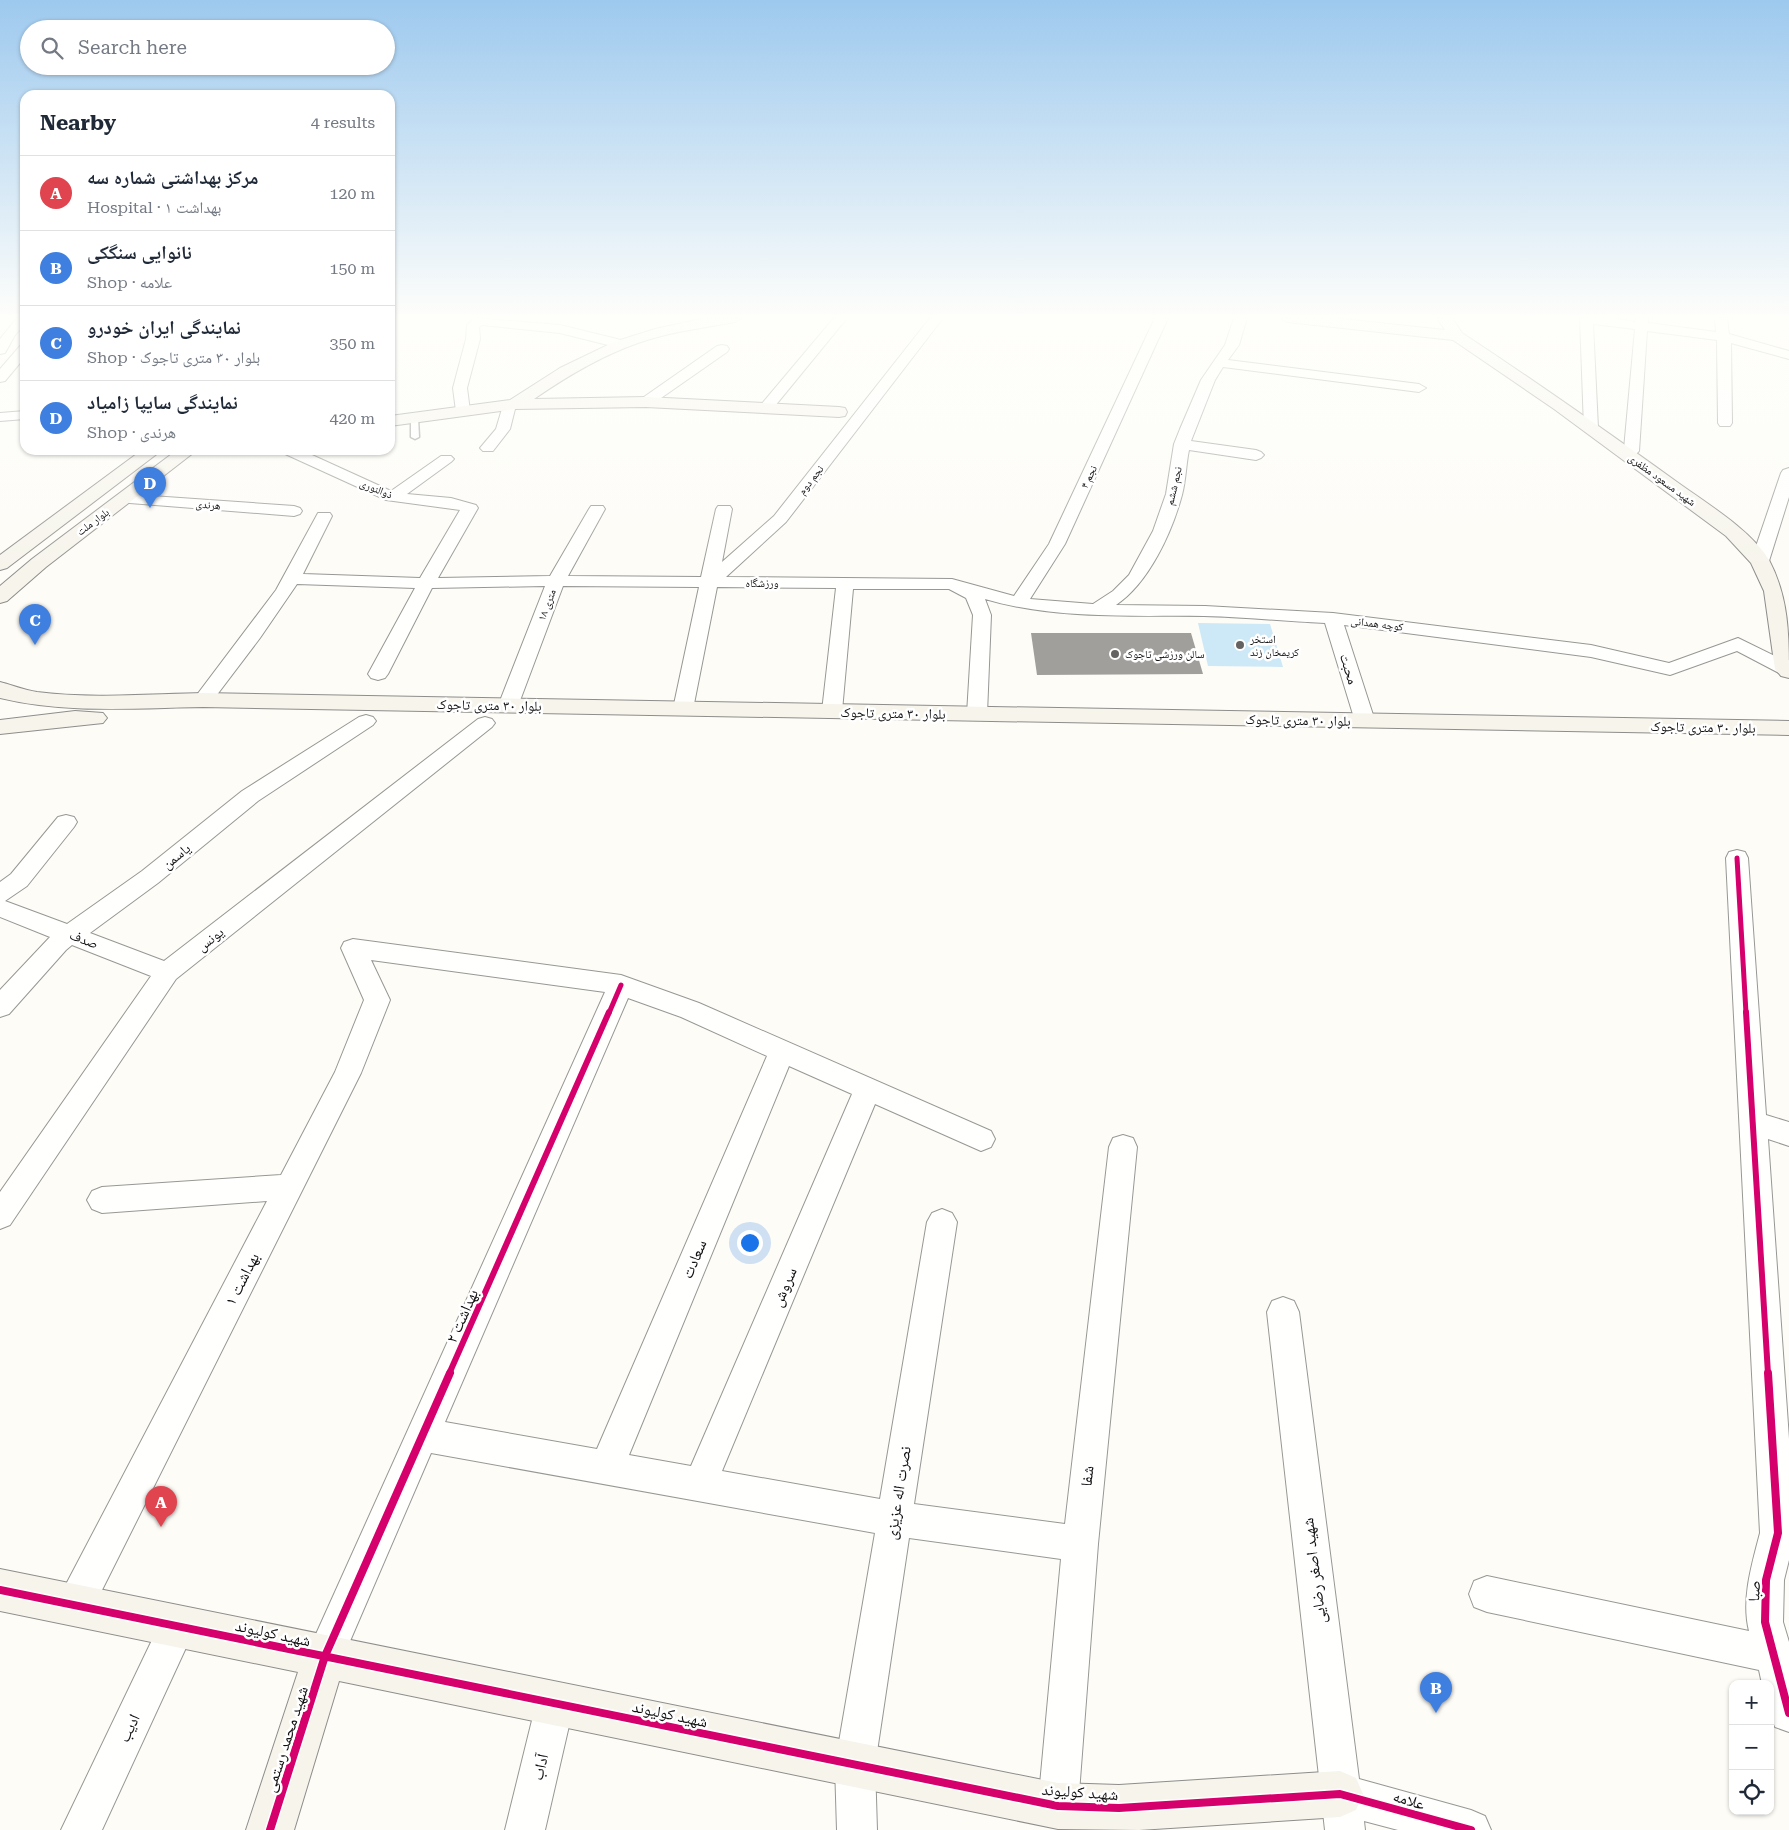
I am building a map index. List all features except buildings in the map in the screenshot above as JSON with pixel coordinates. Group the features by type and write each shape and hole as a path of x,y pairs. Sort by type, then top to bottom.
{"main road":[{"path":"395,420 512,404 552,403"},
{"path":"674,403 839,412"},
{"name":"شهید مسعود مظفری","path":"1555,403 1732,532 1760,561 1774,591 1788,669"},
{"name":"بلوار ملت","path":"0,564 147,455"},
{"name":"بلوار ملت","path":"0,598 40,562 181,455"},
{"name":"بلوار ۳۰ متری تاجوک","path":"0,689 3,692 37,700 84,702 203,700 1789,728"},
{"name":"بلوار ۳۰ متری تاجوک","path":"0,727 75,718 192,717 1789,746"},
{"name":"شهید کولیوند","path":"0,1590 1121,1819 1342,1812"},
{"name":"شهید محمد رستمی","path":"270,1830 325,1656"}],"street":[{"path":"462,403 463,411"},
{"path":"765,408 769,403"},
{"name":"نجم دوم","path":"709,583 780,519 870,403"},
{"name":"نجم ۴","path":"1018,603 1057,544 1122,403"},
{"name":"نجم ششم","path":"1096,610 1119,595 1136,577 1162,530 1174,494 1182,444 1198,403"},
{"path":"1590,403 1591,428"},
{"path":"1626,454 1632,451 1635,403"},
{"path":"1725,403 1725,423"},
{"path":"488,448 505,428 512,404"},
{"path":"0,417 20,415"},
{"path":"1182,444 1256,455"},
{"name":"ذوالنوری","path":"299,455 392,497 451,503 470,508 426,583"},
{"path":"392,497 446,459"},
{"path":"1760,561 1789,474"},
{"path":"234,507 250,494"},
{"name":"هرندی","path":"123,499 294,511"},
{"name":"۱۸ متری","path":"508,706 556,581 597,509"},
{"path":"683,709 724,509"},
{"path":"203,700 276,605 293,578 324,516"},
{"name":"ورزشگاه","path":"293,578 426,583 556,581 952,584 973,593 979,602 982,615 977,714"},
{"path":"378,674 426,583"},
{"path":"832,711 845,584"},
{"name":"کوچه همدانی","path":"952,584 1018,603 1096,610 1205,611 1333,618 1591,651 1670,669 1738,644 1788,669"},
{"name":"محبت","path":"1333,618 1365,721"},
{"name":"یاسمن","path":"0,1007 57,944 150,877 250,796 366,721"},
{"name":"یونس","path":"0,1216 167,972 485,723"},
{"path":"0,894 19,880 66,822"},
{"name":"صبا","path":"1737,858 1753,1122 1784,1536 1766,1580 1770,1639 1789,1713"},
{"name":"صدف","path":"0,908 167,972"},
{"name":"بهداشت ۱","path":"74,1605 348,1073 377,1000 353,948 622,985"},
{"path":"622,985 690,1010 981,1139"},
{"name":"بهداشت ۲","path":"325,1656 622,985"},
{"name":"سعادت","path":"606,1468 782,1051"},
{"name":"سروش","path":"700,1484 868,1089"},
{"path":"1753,1122 1789,1134"},
{"name":"شفا","path":"1058,1806 1080,1544 1123,1147"},
{"path":"102,1200 289,1187"},
{"name":"نصرت اله عزیزی","path":"857,1830 855,1765 942,1222"},
{"name":"شهید اصغر رضایی","path":"1283,1312 1342,1812"},
{"path":"423,1435 894,1519 1080,1544"},
{"path":"1487,1594 1770,1639"},
{"name":"ادیب","path":"81,1830 178,1626"},
{"name":"آداب","path":"525,1830 555,1704"},
{"name":"علامه","path":"1342,1812 1471,1830"}],"lane":[{"path":"414,418 415,437"}],"water":[{"name":"استخر کریمخان زند","path":"1198,623 1270,624 1283,667 1208,666"}],"cycle path":[{"path":"1737,858 1778,1533 1766,1580 1765,1622 1789,1713"},
{"path":"270,1830 325,1656 621,985"},
{"path":"0,1590 1058,1806 1119,1808 1340,1794 1471,1830"}],"place":[{"name":"نمایندگی سایپا زامیاد","path":"150,508"},
{"name":"نمایندگی ایران خودرو","path":"35,645"},
{"name":"استخر کریمخان زند","path":"1240,645"},
{"name":"سالن ورزشی تاجوک","path":"1115,654"},
{"name":"مرکز بهداشتی شماره سه","path":"161,1527"},
{"name":"نانوایی سنگکی","path":"1436,1713"}]}
